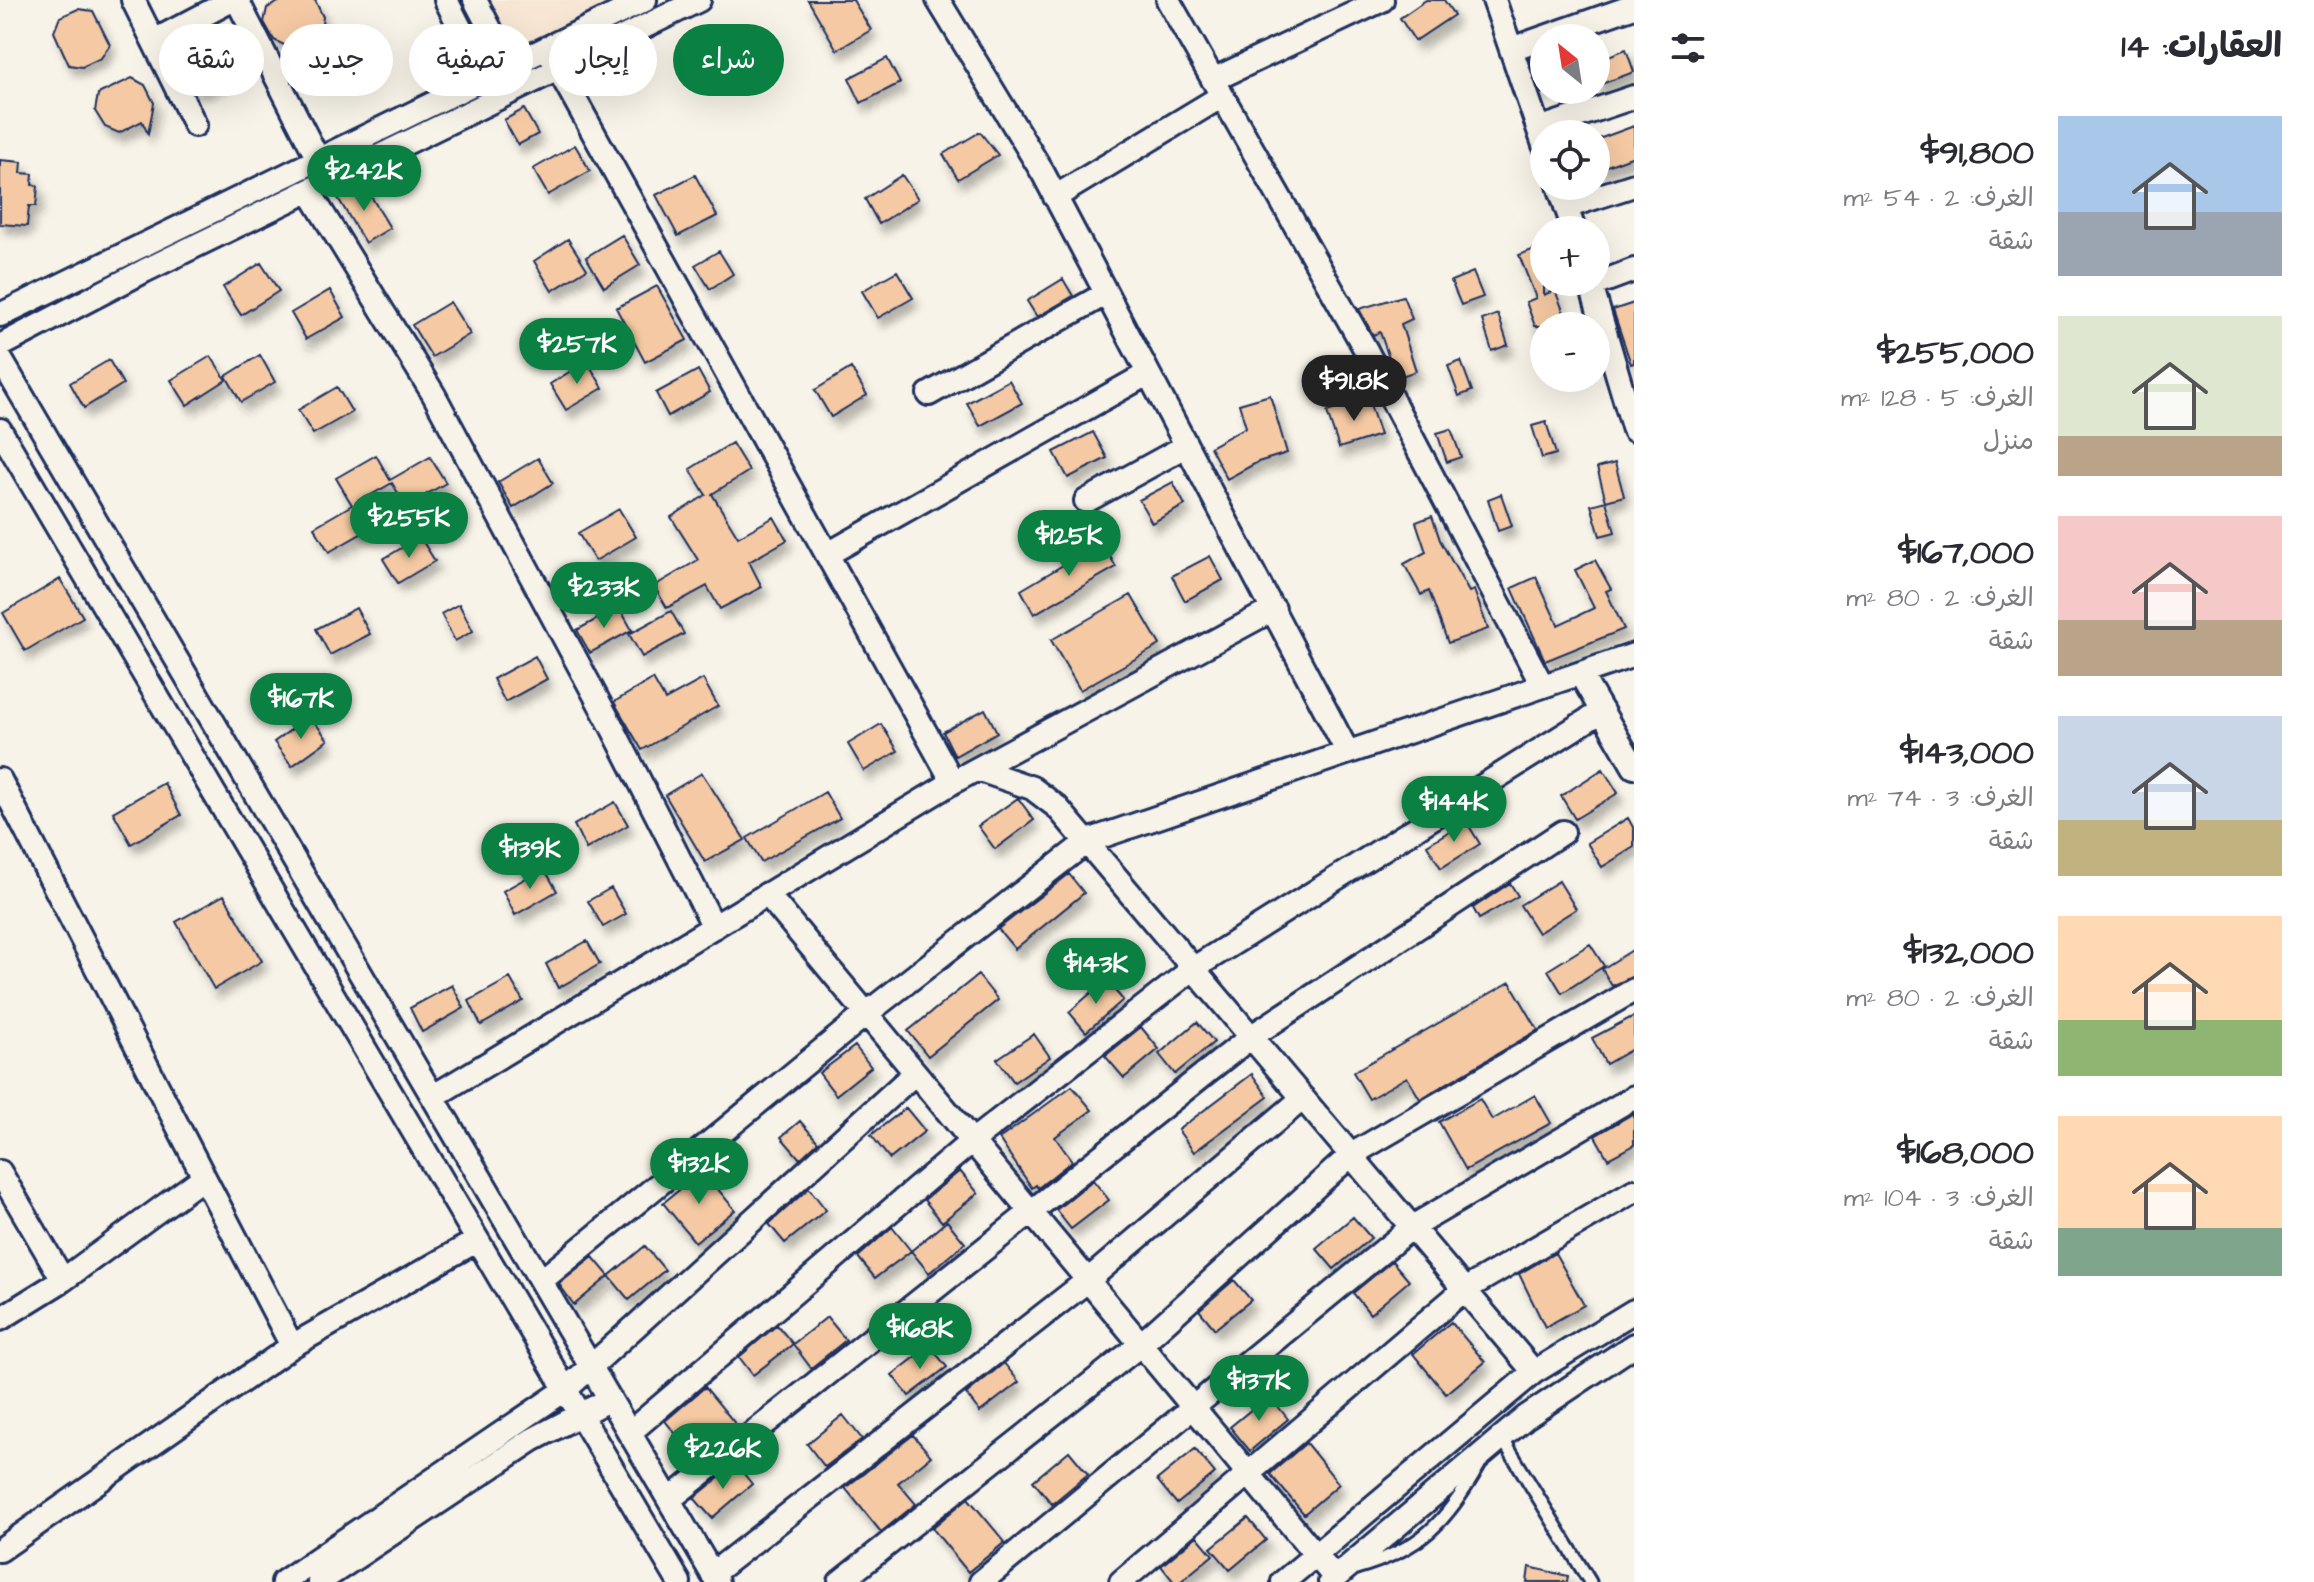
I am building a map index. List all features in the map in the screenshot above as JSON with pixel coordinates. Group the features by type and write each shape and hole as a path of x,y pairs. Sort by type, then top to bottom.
{"street":[{"path":"133,0 195,125"},
{"path":"154,41 235,0 319,178 714,927"},
{"path":"446,0 458,24"},
{"path":"475,0 488,24"},
{"path":"533,56 645,0"},
{"path":"651,24 699,0"},
{"path":"938,0 1055,197 1347,751"},
{"path":"1168,0 1367,352 1542,685"},
{"path":"1055,197 1218,88 1382,0"},
{"path":"1494,0 1535,120"},
{"path":"1511,49 1634,6"},
{"path":"547,49 549,52"},
{"path":"0,315 319,178 549,74"},
{"path":"0,346 319,178 457,96"},
{"path":"573,96 953,782"},
{"path":"1581,120 1634,97"},
{"path":"1610,189 1634,185"},
{"path":"1610,278 1634,270"},
{"path":"929,394 1105,294"},
{"path":"1594,296 1634,430"},
{"path":"0,358 715,1578 1087,1281 1303,1098"},
{"path":"828,554 1147,374"},
{"path":"0,430 679,1582"},
{"path":"1086,501 1186,446"},
{"path":"434,1096 953,782 1274,609"},
{"path":"541,1281 866,1014 1088,841 1634,655"},
{"path":"1581,675 1634,767"},
{"path":"629,1433 971,1142 1194,968 1602,711"},
{"path":"977,769 1032,788 1057,807 1534,1372"},
{"path":"0,780 292,1346"},
{"path":"669,1500 1252,1036 1563,832"},
{"path":"767,894 1336,1577 1563,1390 1634,1345"},
{"path":"840,1582 1140,1345 1351,1155 1634,990"},
{"path":"283,1582 565,1390 915,1073"},
{"path":"981,1582 1412,1227 1634,1097"},
{"path":"0,1172 63,1280"},
{"path":"0,1319 63,1280 204,1177"},
{"path":"1121,1582 1464,1290 1634,1191"},
{"path":"0,1550 292,1346 476,1241"},
{"path":"1283,1582 1534,1372 1634,1311"},
{"path":"319,1582 532,1440 610,1399"}],"lane":[{"path":"1494,1444 1590,1582"}],"shaded area":[{"path":"467,0 652,0 602,24 549,24 549,49 533,57 533,24 473,24"}],"building":[{"path":"282,0 315,0 323,17 322,24 280,24 280,43 274,40 264,22 267,8"},
{"path":"808,0 853,0 871,30 837,50"},
{"path":"1426,0 1444,0 1454,15 1415,41 1400,18"},
{"path":"78,9 93,11 110,45 101,58 82,67 69,65 54,32 60,17"},
{"path":"1626,49 1634,72 1610,81 1610,55"},
{"path":"887,58 900,83 861,103 849,78"},
{"path":"132,78 145,85 154,103 148,134 142,121 119,133 105,127 95,111 98,94"},
{"path":"524,109 538,134 518,145 504,120"},
{"path":"1634,126 1634,156 1610,165 1610,135"},
{"path":"980,132 998,155 958,179 943,154"},
{"path":"575,145 590,171 548,195 533,169"},
{"path":"0,160 22,162 21,173 33,174 32,185 38,186 36,206 29,206 27,226 0,224"},
{"path":"695,175 717,216 678,236 656,195"},
{"path":"902,175 918,199 879,224 865,199"},
{"path":"363,183 390,228 365,243 338,198"},
{"path":"622,235 640,265 604,287 586,257"},
{"path":"568,239 587,269 552,291 534,261"},
{"path":"719,251 733,274 710,289 695,265"},
{"path":"1530,251 1530,283 1519,255"},
{"path":"261,263 279,291 241,315 223,287"},
{"path":"897,271 913,298 878,318 862,291"},
{"path":"1473,272 1483,297 1461,305 1451,281"},
{"path":"1063,279 1073,296 1037,317 1027,301"},
{"path":"657,286 687,340 645,362 616,308"},
{"path":"330,290 345,317 306,339 291,313"},
{"path":"1403,296 1412,319 1401,324 1416,371 1396,378 1380,332 1373,335 1359,309"},
{"path":"1557,296 1564,312 1530,313 1526,302"},
{"path":"450,302 470,334 432,357 412,325"},
{"path":"1634,303 1634,363 1631,364 1613,310"},
{"path":"1498,314 1508,345 1492,351 1482,320"},
{"path":"260,355 275,382 241,402 226,376"},
{"path":"211,356 226,380 187,405 171,380"},
{"path":"109,360 123,384 84,408 70,383"},
{"path":"587,361 603,388 566,410 550,384"},
{"path":"1461,361 1472,391 1459,396 1448,366"},
{"path":"851,368 867,395 831,417 815,390"},
{"path":"698,370 710,392 668,416 656,393"},
{"path":"1009,380 1022,403 980,426 967,403"},
{"path":"337,387 352,412 313,434 298,410"},
{"path":"1270,395 1287,453 1258,462 1227,479 1210,447 1246,427 1239,404"},
{"path":"1368,398 1380,435 1339,448 1327,412"},
{"path":"1546,422 1556,454 1542,458 1532,426"},
{"path":"1451,429 1461,457 1447,462 1437,433"},
{"path":"1093,432 1107,458 1068,478 1054,452"},
{"path":"732,443 749,471 712,494 738,537 774,517 787,540 749,562 762,587 720,609 707,586 667,608 654,586 698,560 671,517 706,495 690,469"},
{"path":"376,455 390,480 430,457 446,483 406,506 392,483 357,503 371,528 329,552 314,527 352,505 336,478"},
{"path":"538,458 553,483 513,508 498,482"},
{"path":"1615,463 1624,496 1606,501 1597,468"},
{"path":"1173,482 1185,505 1152,523 1139,500"},
{"path":"1501,494 1512,526 1498,531 1488,499"},
{"path":"1606,501 1615,532 1600,536 1591,505"},
{"path":"619,509 636,537 595,561 578,533"},
{"path":"1432,516 1440,540 1469,592 1474,590 1488,629 1448,643 1429,591 1421,595 1404,564 1426,552 1416,522"},
{"path":"420,537 435,561 398,583 383,559"},
{"path":"1102,542 1116,567 1034,614 1021,590"},
{"path":"1210,556 1223,580 1185,601 1172,576"},
{"path":"1595,560 1611,589 1606,591 1624,629 1545,661 1512,588 1536,577 1558,625 1594,608 1575,570"},
{"path":"60,579 83,617 25,651 3,613"},
{"path":"1131,595 1160,645 1080,690 1051,640"},
{"path":"459,604 473,631 455,641 441,614"},
{"path":"619,607 632,630 590,653 577,630"},
{"path":"356,608 370,634 330,655 316,629"},
{"path":"671,611 684,634 642,657 629,634"},
{"path":"535,656 547,679 505,702 493,679"},
{"path":"653,679 665,700 703,679 718,706 642,750 614,702"},
{"path":"985,709 997,732 955,756 943,732"},
{"path":"310,716 328,740 292,766 274,742"},
{"path":"881,724 898,751 864,771 848,744"},
{"path":"1603,769 1618,793 1575,819 1561,796"},
{"path":"702,773 745,840 705,862 665,795"},
{"path":"164,783 181,815 131,844 113,812"},
{"path":"825,792 840,818 761,862 747,838"},
{"path":"1018,798 1034,820 995,849 978,826"},
{"path":"615,802 628,825 586,849 574,825"},
{"path":"1628,818 1634,829 1634,847 1602,867 1587,843"},
{"path":"1466,821 1480,844 1441,868 1427,845"},
{"path":"544,868 557,891 515,915 503,891"},
{"path":"1069,874 1084,893 1015,949 998,929"},
{"path":"1559,881 1576,909 1538,933 1520,905"},
{"path":"1510,883 1518,896 1479,919 1473,908"},
{"path":"611,888 626,914 603,927 588,901"},
{"path":"224,895 262,961 214,989 176,922"},
{"path":"587,941 600,964 558,988 546,964"},
{"path":"1590,944 1604,966 1562,993 1548,970"},
{"path":"1634,949 1634,976 1612,986 1602,969"},
{"path":"978,975 998,1000 928,1056 908,1031"},
{"path":"510,978 523,1001 481,1025 469,1001"},
{"path":"1106,980 1123,1000 1086,1032 1069,1012"},
{"path":"1510,982 1538,1030 1420,1099 1407,1077 1369,1099 1353,1072"},
{"path":"452,985 464,1008 422,1032 410,1008"},
{"path":"1634,1016 1634,1048 1606,1064 1592,1038"},
{"path":"1197,1022 1214,1042 1175,1074 1159,1054"},
{"path":"1141,1027 1159,1049 1124,1078 1105,1056"},
{"path":"1034,1034 1050,1057 1014,1082 997,1059"},
{"path":"855,1046 871,1067 836,1095 819,1073"},
{"path":"1252,1074 1268,1097 1194,1152 1178,1130"},
{"path":"1072,1086 1092,1110 1055,1137 1072,1161 1038,1188 1036,1185 1032,1188 999,1139"},
{"path":"1535,1095 1551,1123 1466,1170 1439,1122 1480,1099 1492,1120"},
{"path":"906,1108 925,1131 890,1159 871,1135"},
{"path":"1634,1113 1634,1145 1608,1159 1595,1136"},
{"path":"800,1121 818,1142 800,1159 781,1137"},
{"path":"703,1171 735,1210 695,1242 663,1203"},
{"path":"960,1171 978,1193 942,1222 924,1200"},
{"path":"1093,1180 1109,1200 1071,1229 1056,1210"},
{"path":"809,1188 826,1210 785,1243 769,1224"},
{"path":"1353,1217 1371,1238 1334,1269 1316,1248"},
{"path":"947,1221 965,1243 929,1273 911,1251"},
{"path":"892,1227 911,1251 875,1278 858,1257"},
{"path":"645,1246 665,1270 629,1300 609,1276"},
{"path":"1555,1253 1584,1305 1545,1327 1519,1274"},
{"path":"593,1257 609,1276 574,1305 559,1284"},
{"path":"1392,1261 1409,1281 1370,1314 1353,1293"},
{"path":"1234,1280 1251,1300 1215,1329 1199,1310"},
{"path":"827,1317 846,1340 811,1368 793,1344"},
{"path":"1451,1322 1485,1362 1446,1394 1413,1354"},
{"path":"777,1325 793,1344 753,1375 739,1357"},
{"path":"930,1346 947,1367 909,1396 892,1375"},
{"path":"1004,1363 1019,1382 980,1412 966,1394"},
{"path":"705,1387 738,1427 697,1460 665,1421"},
{"path":"1269,1395 1288,1419 1250,1451 1230,1427"},
{"path":"843,1415 862,1439 825,1467 807,1444"},
{"path":"913,1435 931,1456 898,1483 916,1504 881,1532 845,1488"},
{"path":"1306,1443 1339,1484 1304,1514 1270,1474"},
{"path":"1195,1449 1215,1473 1177,1504 1157,1480"},
{"path":"1069,1451 1088,1474 1052,1504 1033,1481"},
{"path":"736,1464 752,1484 712,1518 694,1498"},
{"path":"968,1498 1005,1542 968,1572 932,1528"},
{"path":"1248,1518 1266,1540 1230,1570 1211,1548"},
{"path":"1197,1536 1213,1555 1180,1582 1174,1582 1161,1566"},
{"path":"1529,1567 1568,1576 1567,1582 1527,1582"}]}
